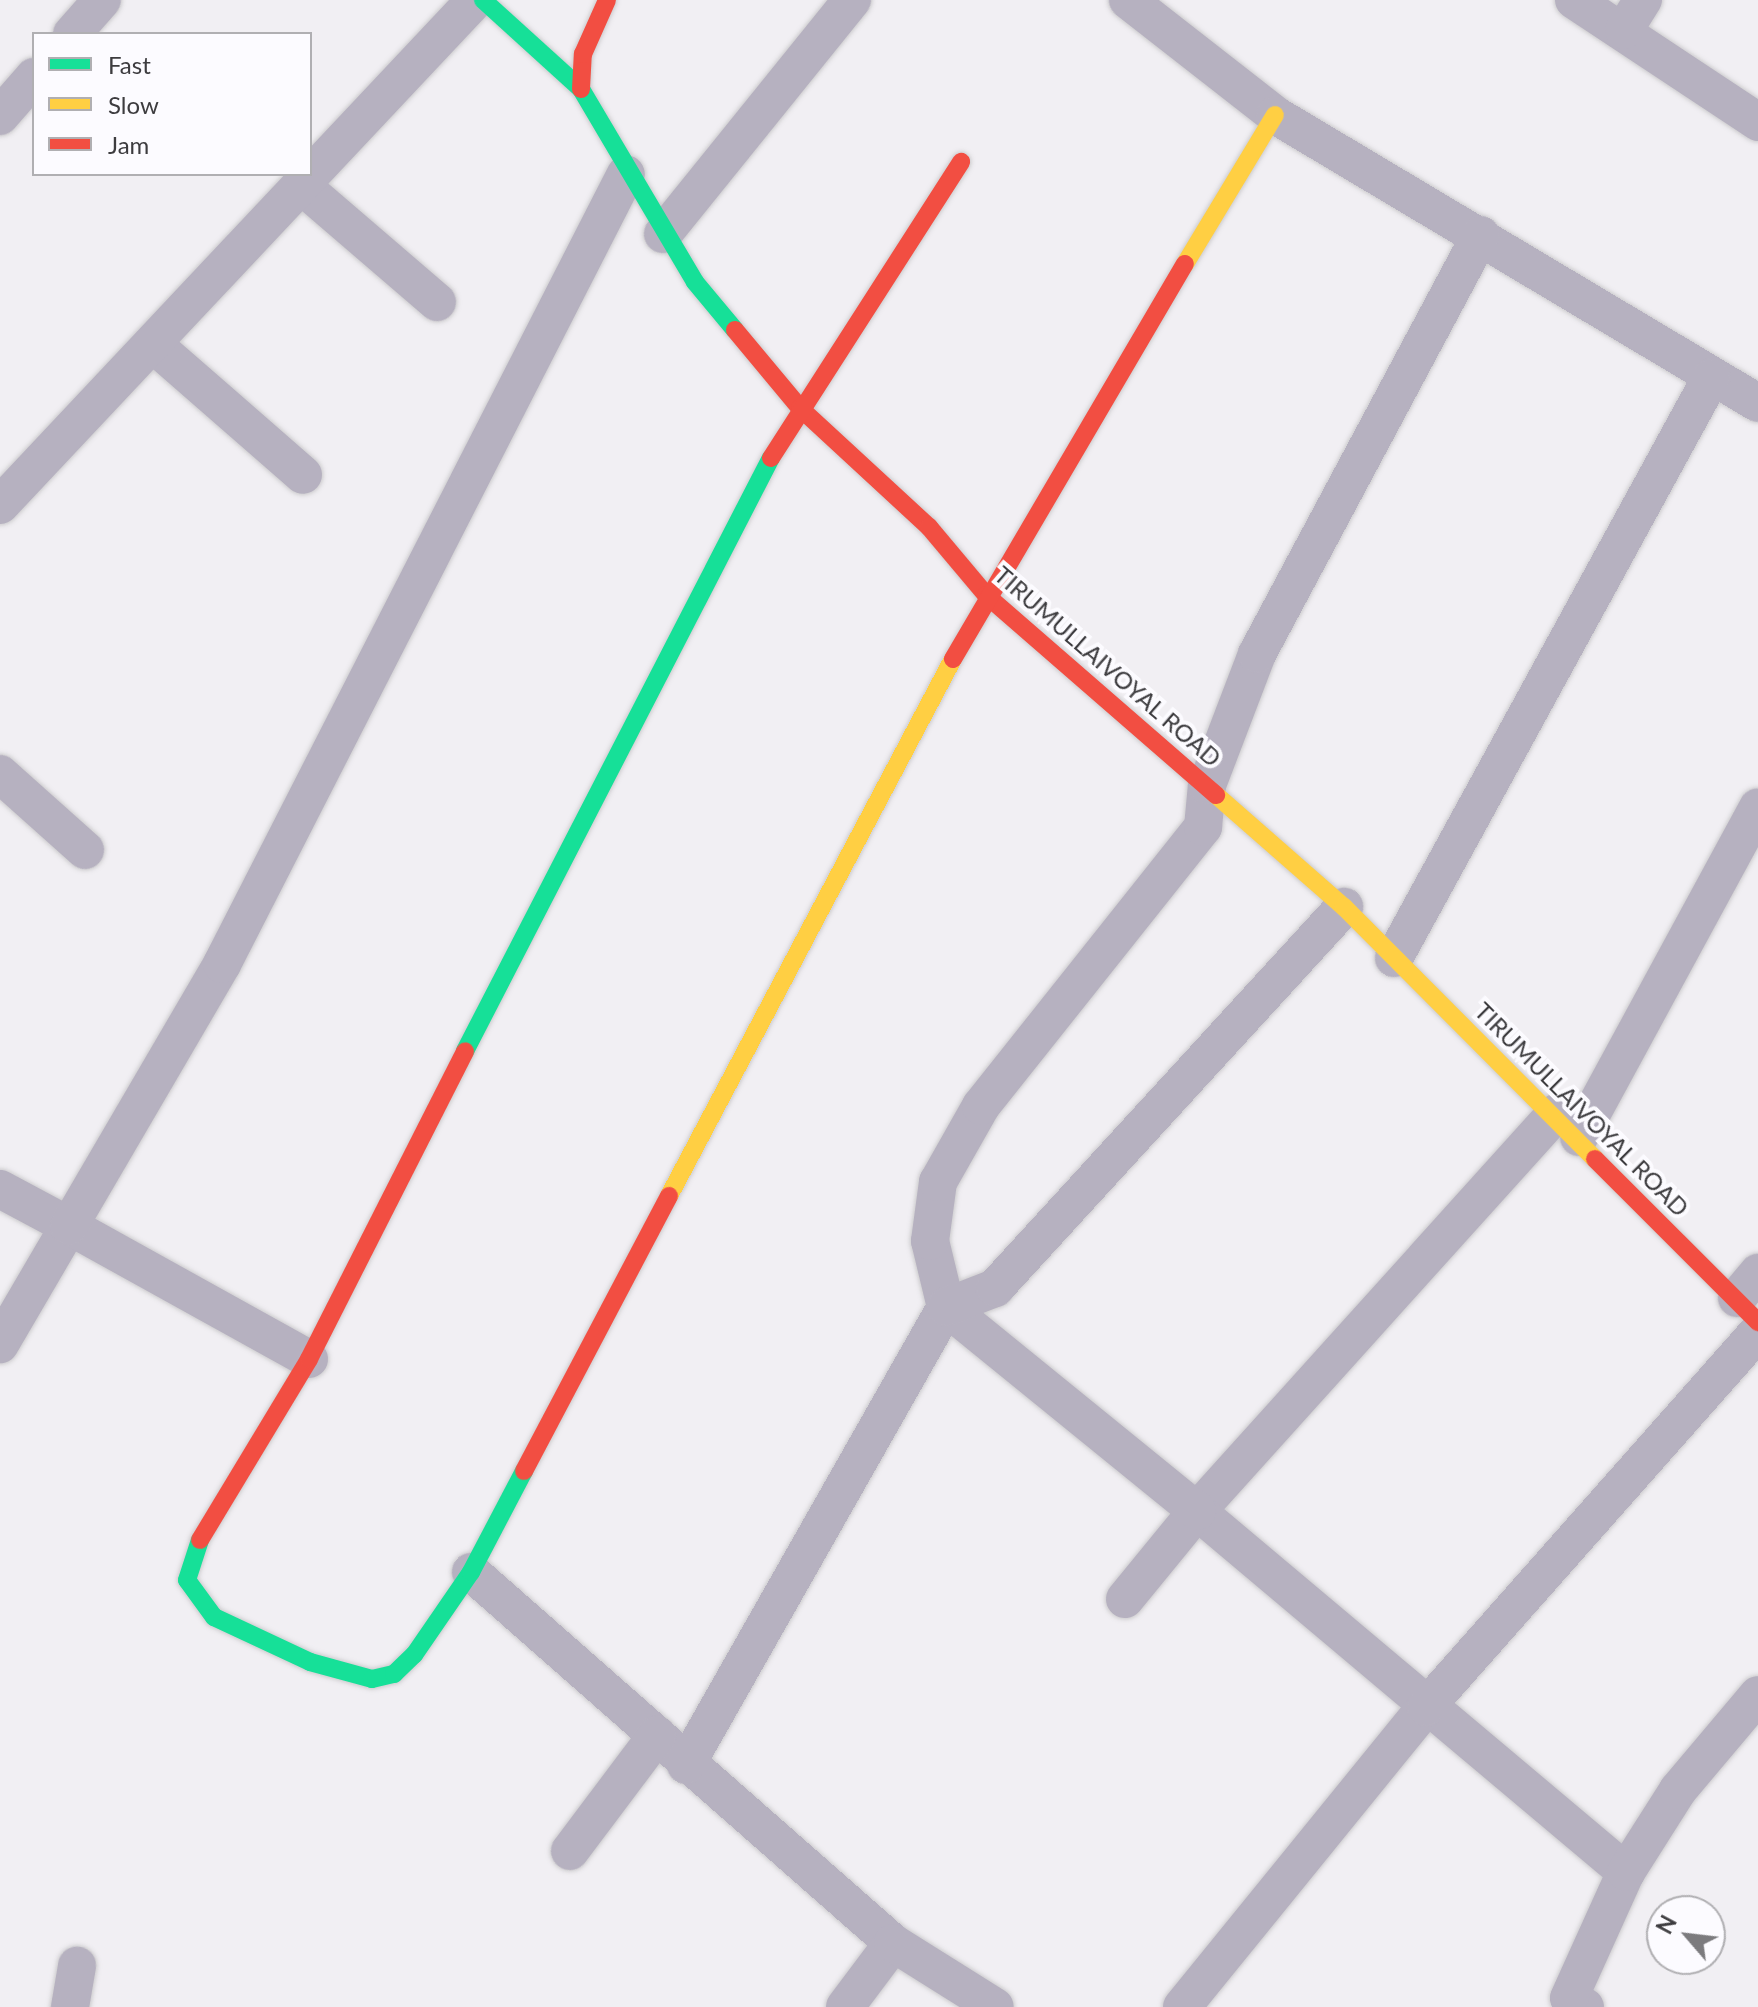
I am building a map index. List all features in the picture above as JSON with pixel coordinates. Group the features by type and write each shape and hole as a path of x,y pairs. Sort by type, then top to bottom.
{"street":[{"path":"74,32 102,0"},
{"path":"312,175 475,0"},
{"name":"TIRUMULLAIVOYAL ROAD","path":"483,0 581,89 626,174 663,234 800,408 929,527 986,595 1344,907 1567,1125 1751,1298"},
{"path":"581,89 583,54 607,0"},
{"path":"663,234 852,0"},
{"path":"1128,0 1275,115 1481,235 1711,378 1758,403"},
{"path":"1574,0 1633,15 1758,122"},
{"path":"0,116 32,79"},
{"path":"961,162 800,408 740,506 309,1359 205,1524 187,1580 214,1617 310,1662 372,1679 394,1674 414,1655 471,1572 986,595 1275,115"},
{"path":"0,1344 222,964 626,174"},
{"path":"0,505 311,176"},
{"path":"302,186 437,302"},
{"path":"1481,235 1257,654 1207,785 1203,827 1188,853 981,1106 938,1182 930,1241 946,1307 1197,1511 1426,1707 1626,1872"},
{"path":"153,344 303,475"},
{"path":"1394,958 1711,378"},
{"path":"0,774 85,850"},
{"path":"1125,1599 1197,1511 1567,1125 1758,807"},
{"path":"686,1765 946,1307 995,1288 1344,907"},
{"path":"0,1189 309,1359"},
{"path":"1182,2007 1426,1707 1758,1332"},
{"path":"471,1572 657,1735 686,1765 893,1943 995,2007"},
{"path":"1573,2004 1626,1872 1678,1790 1758,1695"},
{"path":"570,1851 657,1735"},
{"path":"845,2007 893,1943"},
{"path":"70,2007 77,1966"}],"traffic: fast":[{"path":"483,0 581,89 695,282 735,330"},
{"path":"465,1051 771,458"},
{"path":"200,1540 187,1580 214,1617 310,1662 372,1679 394,1674 414,1655 471,1572 524,1471"}],"traffic: slow":[{"path":"1185,264 1275,115"},
{"path":"669,1196 953,659"},
{"path":"1216,795 1344,907 1595,1159"}],"traffic: jam":[{"path":"581,89 583,54 607,0"},
{"path":"771,458 961,162"},
{"path":"953,659 1185,264"},
{"path":"735,330 800,408 929,527 986,595 1216,795"},
{"path":"200,1540 309,1359 465,1051"},
{"path":"1595,1159 1758,1322"},
{"path":"524,1471 669,1196"}]}
